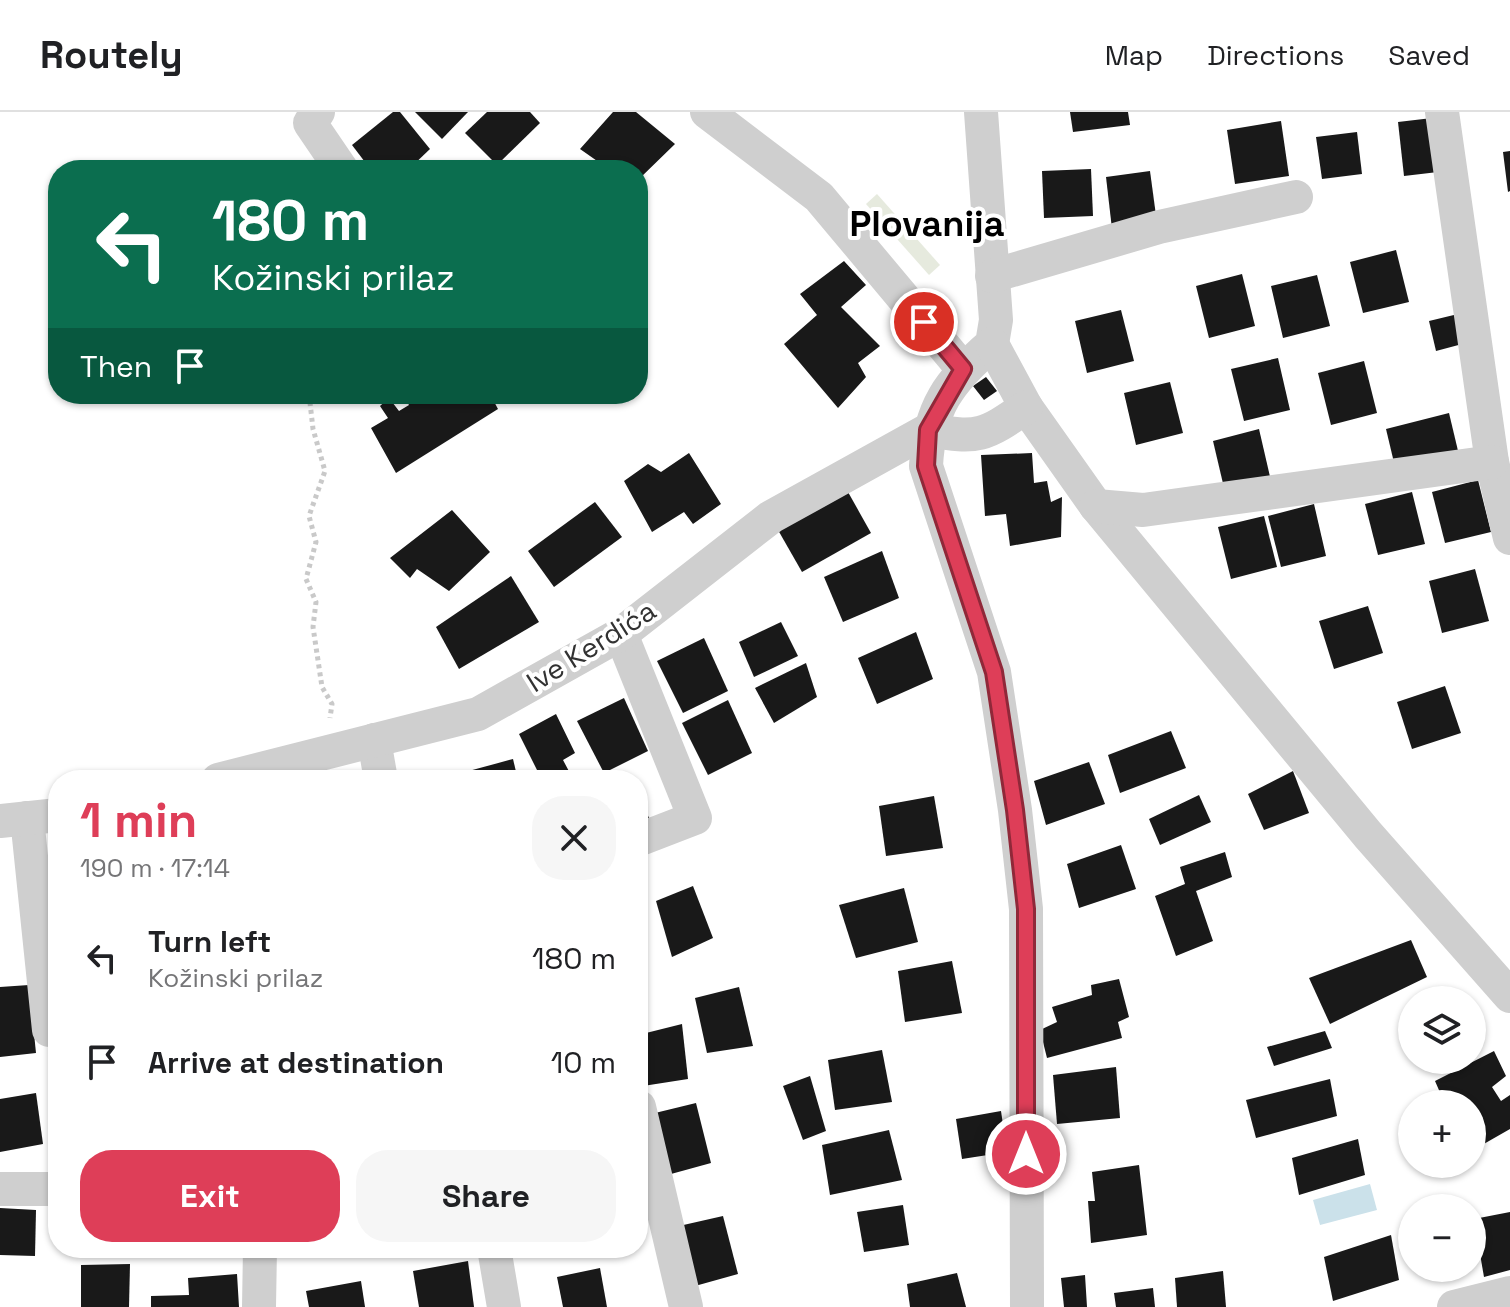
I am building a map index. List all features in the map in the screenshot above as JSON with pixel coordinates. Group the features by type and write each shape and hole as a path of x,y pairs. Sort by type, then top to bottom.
{"street":[{"path":"318,112 310,123 335,160"},
{"path":"707,112 819,197 963,369"},
{"path":"981,112 996,320 992,344 1026,407 1096,506 1368,835 1510,996"},
{"path":"1442,112 1492,462 1510,538"},
{"path":"992,276 1159,227 1296,197"},
{"path":"992,344 963,369 928,430 926,466 994,672 1017,824 1026,909 1027,1307"},
{"path":"928,430 983,435 1026,407"},
{"name":"Ive Kerdića","path":"262,770 478,714 621,634 771,517 928,430"},
{"path":"1096,506 1143,510 1492,462"},
{"path":"621,634 695,818 648,836"},
{"path":"374,740 379,770"},
{"path":"28,818 48,1020"},
{"path":"648,1145 686,1307"},
{"path":"0,1189 48,1189"},
{"path":"259,1307 260,1258"},
{"path":"496,1258 504,1307"},
{"path":"1454,1307 1510,1293"}],"path":[{"path":"310,404 313,429 325,471 309,516 316,542 306,579 316,602 313,627 322,687 332,704 330,718"}],"shaded area":[{"path":"877,194 940,265 929,275 866,204"}],"water":[{"path":"1370,1184 1377,1210 1320,1225 1313,1200"}],"building":[{"path":"393,112 400,112 430,149 418,160 363,160 352,145"},
{"path":"415,112 468,112 442,139"},
{"path":"487,112 530,112 540,123 502,160 492,160 465,133"},
{"path":"613,112 636,112 675,144 648,170 648,160 596,160 580,149"},
{"path":"1070,112 1128,112 1130,125 1073,132"},
{"path":"1432,118 1438,172 1404,176 1398,122"},
{"path":"1281,121 1289,176 1235,184 1227,130"},
{"path":"1357,132 1362,174 1322,179 1316,137"},
{"path":"1510,151 1510,191 1508,192 1503,152"},
{"path":"1091,169 1093,216 1044,218 1042,171"},
{"path":"1150,171 1157,223 1112,229 1106,177"},
{"path":"1396,250 1409,302 1363,313 1350,262"},
{"path":"844,261 866,285 841,307 880,346 858,363 866,377 838,408 784,344 817,315 800,294"},
{"path":"1242,274 1255,326 1209,338 1196,286"},
{"path":"1317,275 1330,326 1283,338 1271,286"},
{"path":"1121,310 1134,361 1087,373 1075,321"},
{"path":"1458,314 1466,343 1436,351 1429,321"},
{"path":"1278,358 1290,410 1244,421 1231,369"},
{"path":"1364,361 1377,413 1331,425 1318,373"},
{"path":"986,377 997,391 984,400 973,386"},
{"path":"1170,382 1183,433 1136,445 1124,393"},
{"path":"382,404 394,404 399,411 409,405 495,404 498,409 396,473 371,428 388,418 380,406"},
{"path":"1449,413 1459,455 1396,471 1386,429"},
{"path":"1259,429 1271,481 1225,492 1213,441"},
{"path":"689,453 721,504 693,524 684,512 652,532 624,481 648,464 661,472"},
{"path":"1032,453 1034,483 1047,481 1051,502 1062,497 1061,537 1010,546 1006,514 985,516 981,455"},
{"path":"1478,480 1491,532 1445,543 1432,492"},
{"path":"848,492 871,533 802,572 778,530"},
{"path":"1412,492 1425,544 1378,555 1365,504"},
{"path":"595,502 622,537 554,587 528,551"},
{"path":"1314,504 1326,556 1281,567 1268,516"},
{"path":"452,510 490,552 449,591 417,569 410,578 390,558"},
{"path":"1264,516 1277,567 1231,579 1218,527"},
{"path":"882,551 899,598 843,622 824,577"},
{"path":"1475,569 1489,621 1442,633 1429,581"},
{"path":"511,576 539,622 459,669 436,627"},
{"path":"1368,606 1383,653 1334,669 1319,621"},
{"path":"781,622 798,656 754,677 739,642"},
{"path":"916,632 933,679 877,704 858,658"},
{"path":"704,638 728,691 683,713 657,661"},
{"path":"806,663 817,697 774,723 755,688"},
{"path":"1445,686 1461,733 1412,749 1397,702"},
{"path":"624,698 648,751 610,770 602,770 577,721"},
{"path":"728,700 752,753 708,775 682,723"},
{"path":"556,714 575,753 563,760 568,770 537,770 519,734"},
{"path":"1171,731 1186,768 1120,793 1108,755"},
{"path":"513,759 516,770 472,770"},
{"path":"1089,762 1105,804 1046,825 1034,781"},
{"path":"1293,771 1309,813 1264,830 1248,794"},
{"path":"1199,795 1211,822 1160,845 1149,819"},
{"path":"934,796 943,848 886,856 879,806"},
{"path":"1121,845 1136,889 1079,908 1067,864"},
{"path":"1225,852 1232,877 1196,891 1213,941 1176,956 1155,896 1185,884 1180,867"},
{"path":"693,886 713,938 672,957 656,901"},
{"path":"904,888 918,942 856,958 839,905"},
{"path":"1411,940 1427,977 1408,986 1398,986 1398,991 1330,1024 1309,978"},
{"path":"952,961 962,1013 905,1022 898,971"},
{"path":"1119,979 1129,1017 1118,1022 1122,1038 1047,1058 1040,1030 1057,1022 1052,1007 1092,995 1091,985"},
{"path":"29,985 36,1053 0,1057 0,987"},
{"path":"739,987 753,1046 707,1053 695,998"},
{"path":"682,1024 688,1079 648,1085 648,1032"},
{"path":"1325,1031 1332,1048 1274,1066 1267,1047"},
{"path":"882,1050 892,1102 835,1110 828,1060"},
{"path":"1494,1051 1506,1076 1492,1087 1501,1101 1510,1095 1510,1129 1486,1143 1486,1090 1439,1090 1435,1081 1449,1074 1486,1074 1486,1055"},
{"path":"1116,1067 1120,1118 1057,1124 1053,1075"},
{"path":"810,1076 826,1131 803,1140 783,1086"},
{"path":"1330,1079 1337,1116 1256,1138 1246,1100"},
{"path":"36,1093 43,1144 0,1152 0,1099"},
{"path":"696,1103 711,1163 671,1174 655,1113"},
{"path":"1001,1111 1007,1152 962,1159 956,1119"},
{"path":"889,1130 902,1180 830,1195 822,1145"},
{"path":"1358,1139 1365,1175 1299,1195 1292,1158"},
{"path":"1139,1165 1147,1235 1091,1243 1088,1201 1095,1201 1092,1172"},
{"path":"903,1205 909,1245 864,1252 857,1212"},
{"path":"0,1208 36,1210 35,1256 0,1255"},
{"path":"1510,1212 1510,1270 1486,1276 1486,1217"},
{"path":"723,1216 738,1274 695,1286 679,1226"},
{"path":"1391,1235 1398,1280 1333,1301 1324,1257"},
{"path":"468,1261 474,1307 419,1307 413,1271"},
{"path":"130,1264 129,1307 81,1307 81,1265"},
{"path":"600,1268 607,1307 563,1307 557,1277"},
{"path":"1223,1271 1226,1307 1177,1307 1175,1278"},
{"path":"957,1273 966,1307 910,1307 907,1284"},
{"path":"237,1274 239,1307 151,1307 151,1296 189,1295 188,1278"},
{"path":"1085,1275 1087,1307 1064,1307 1061,1278"},
{"path":"361,1281 365,1307 309,1307 306,1291"},
{"path":"1153,1288 1155,1307 1116,1307 1114,1293"}],"district":[{"name":"Plovanija","path":"927,223"}],"route":[{"path":"924,322 963,369 940,404 928,430 926,466 994,672 1015,810 1026,909 1026,1154"}]}
